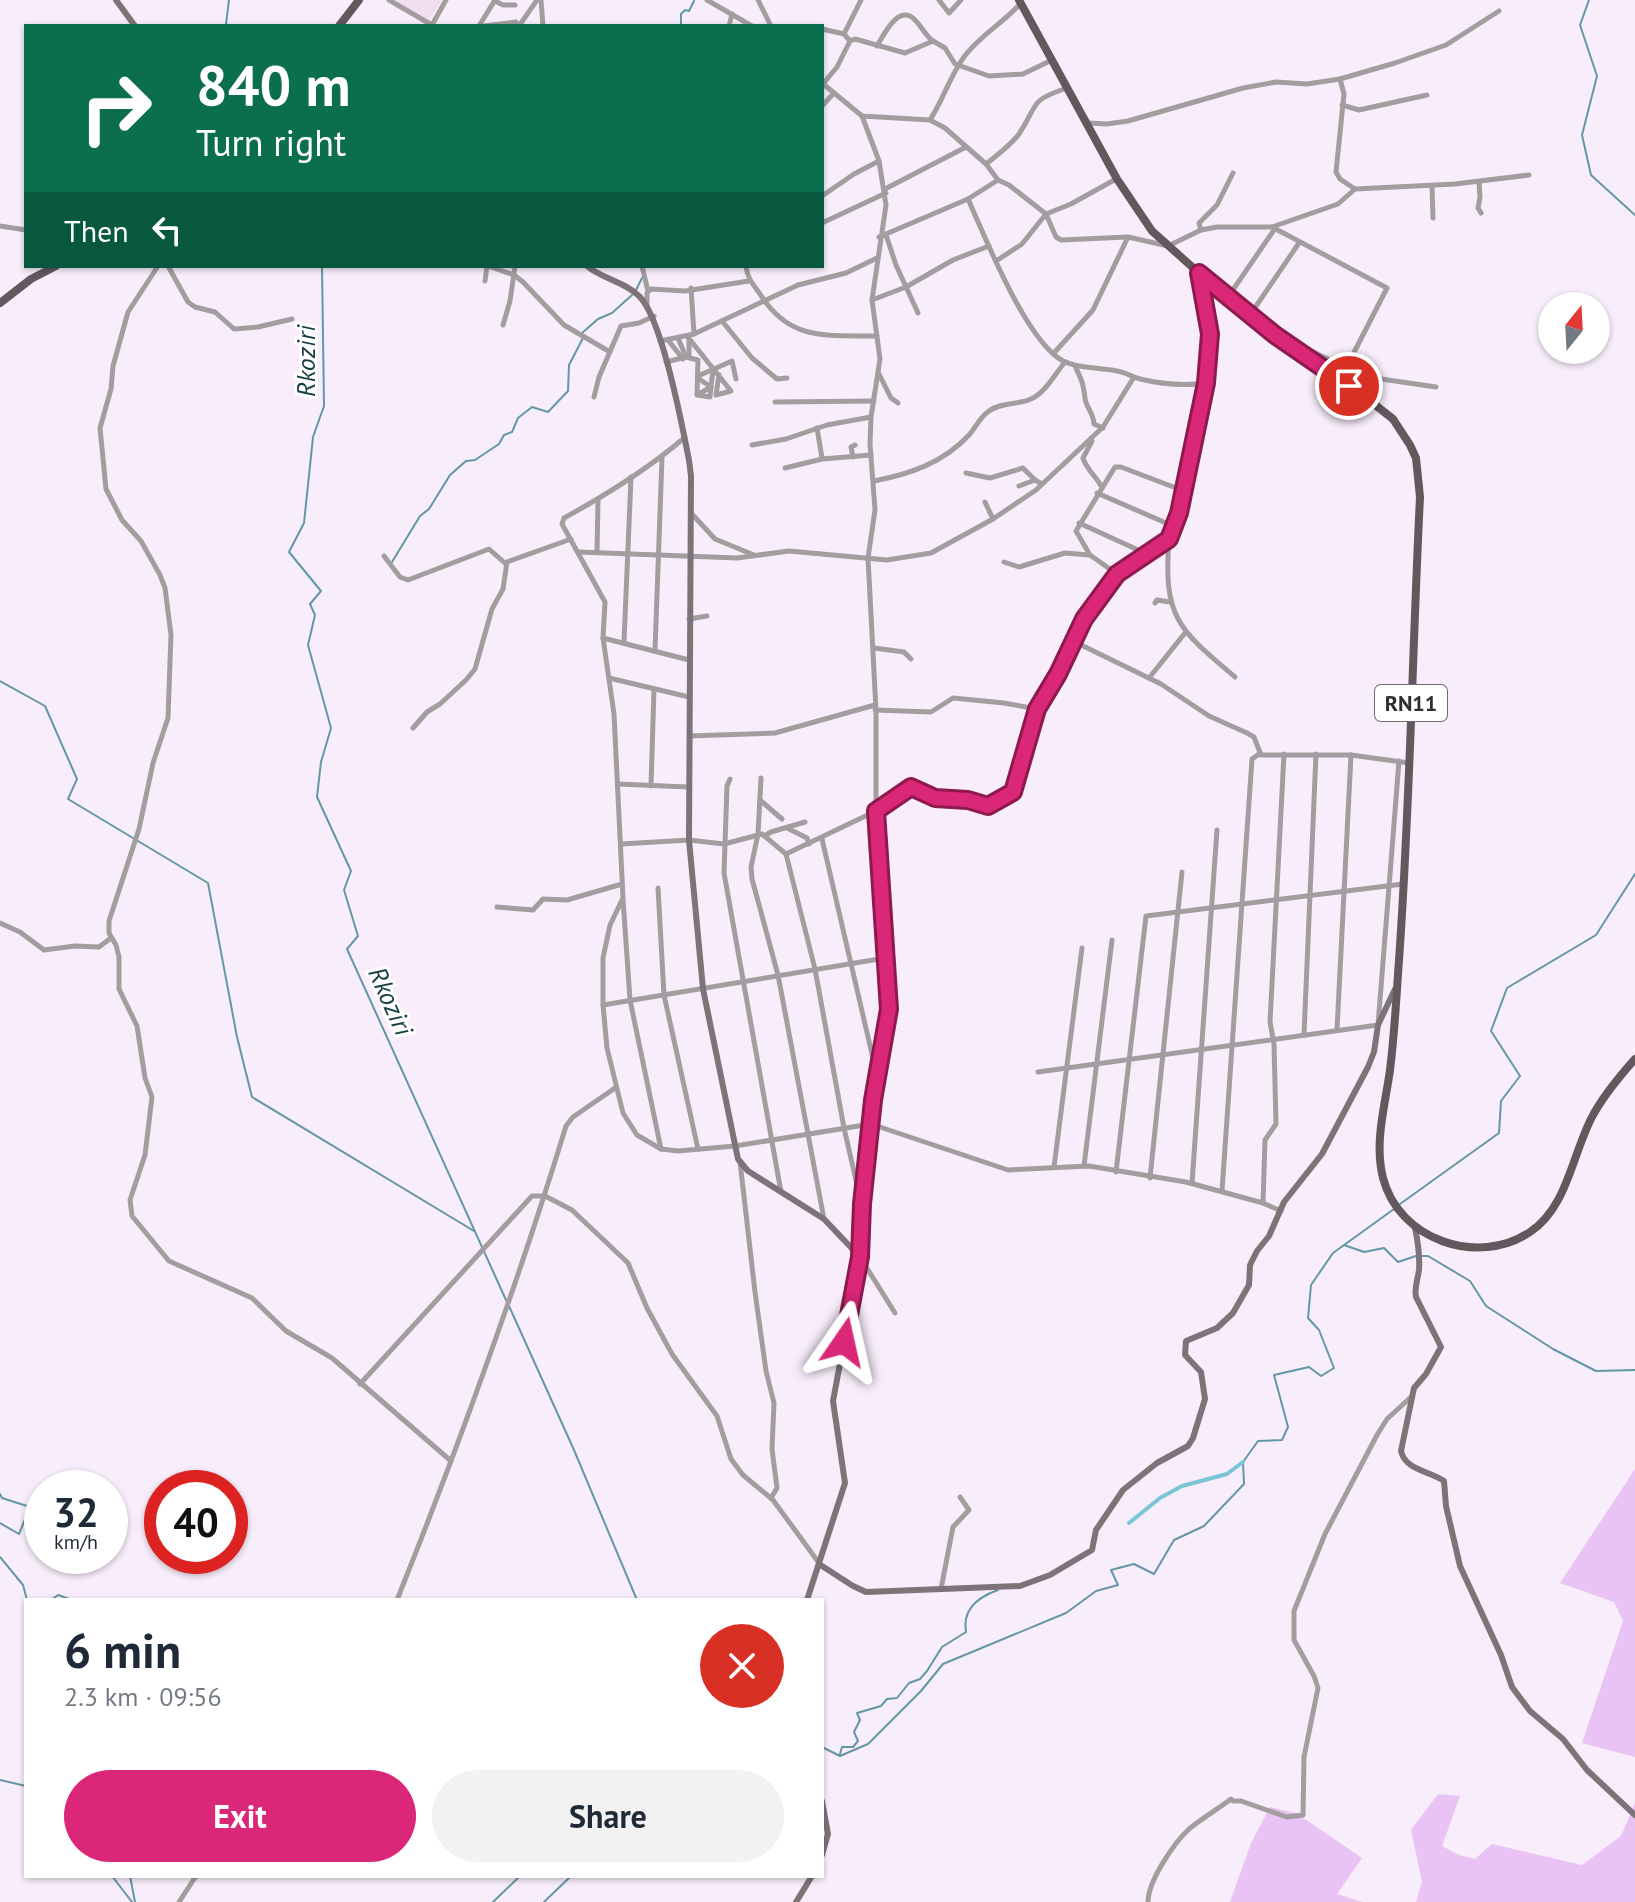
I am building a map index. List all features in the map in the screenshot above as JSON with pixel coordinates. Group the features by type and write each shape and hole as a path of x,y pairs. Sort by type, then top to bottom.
{"main road":[{"path":"341,24 359,0"},
{"name":"RN11","path":"1020,2 1117,179 1152,231 1274,334 1393,419 1416,458 1420,497 1404,884 1394,1037 1379,1139 1381,1164 1390,1194 1415,1228"},
{"path":"0,303 31,279 52,268"},
{"path":"1415,1228 1444,1242 1474,1247 1500,1245 1532,1231 1554,1211 1592,1117 1635,1059"}],"street":[{"path":"116,0 134,24"},
{"path":"389,0 429,24"},
{"path":"433,24 446,0"},
{"path":"518,24 539,0"},
{"path":"539,0 543,24"},
{"path":"707,0 749,24"},
{"path":"758,0 770,24"},
{"path":"844,34 861,0"},
{"path":"939,0 949,13 961,0"},
{"path":"482,24 495,1 515,5"},
{"path":"930,120 959,64 980,38 1000,25 1020,2"},
{"path":"1086,122 1107,124 1128,121 1243,88 1276,82 1307,84 1340,79 1446,45 1499,11"},
{"path":"730,24 732,14"},
{"path":"877,46 895,19 906,15 912,16 933,41 945,48 953,62 978,74 1023,74 1052,60"},
{"path":"824,29 844,34 850,41"},
{"path":"824,82 837,67 850,41 855,39 905,53 933,41"},
{"path":"1340,79 1344,94 1336,172 1340,179 1355,189 1432,186 1529,175"},
{"path":"808,1598 845,1483 833,1401 860,1257 862,1204 876,1072 889,1009 876,811 874,648 868,558 875,510 871,417 878,374 872,300 883,236 886,191 879,161 862,116 824,86"},
{"path":"986,164 1016,137 1038,101 1068,88"},
{"path":"824,104 834,93"},
{"path":"1342,105 1359,110 1427,95"},
{"path":"862,116 930,120 951,132 986,164 998,180 1046,214 1056,237 1061,240 1128,237 1168,246 1201,230 1217,227 1273,229 1338,204 1355,189"},
{"path":"824,222 966,147"},
{"path":"824,195 879,161"},
{"path":"1201,230 1199,223 1217,205 1233,173"},
{"path":"996,261 1022,244 1046,214 1117,179"},
{"path":"883,236 968,199 998,180"},
{"path":"1479,182 1478,208 1481,213"},
{"path":"1432,186 1433,218"},
{"path":"968,199 996,261 1034,331 1053,354 1075,365 1117,371 1134,377 1180,385 1206,383"},
{"path":"0,226 24,230"},
{"path":"1273,229 1387,288 1344,369"},
{"path":"1228,297 1273,229"},
{"path":"883,236 918,313"},
{"path":"1053,354 1093,310 1128,237"},
{"path":"1250,315 1299,243"},
{"path":"872,300 906,287 953,260 989,246"},
{"path":"664,341 690,337 798,285 846,273 877,258"},
{"path":"157,268 128,312 100,428 106,489 122,520 141,541 160,575 165,588 171,635 168,718 153,763 139,829 109,921 111,938 119,957 119,989 137,1026 145,1078 152,1097 145,1155 130,1200 132,1216 173,1264 243,1291 286,1331 328,1355 451,1461"},
{"path":"169,268 188,302 215,312 234,329 292,319"},
{"path":"485,281 488,268"},
{"path":"494,268 514,275 564,325 610,352"},
{"path":"503,325 515,268"},
{"path":"589,268 640,296 654,316 664,341 665,362 691,476 689,840 703,989 740,1162 766,1371 774,1403 772,1449 777,1488 771,1498"},
{"path":"642,268 648,291 647,304"},
{"path":"746,268 749,281 782,321 816,335 877,336"},
{"path":"1199,273 1209,320 1206,383 1184,491 1169,539 1166,577 1170,602 1185,633 1235,677"},
{"path":"648,291 685,291 749,281"},
{"path":"640,296 646,284"},
{"path":"689,358 691,288"},
{"path":"594,397 599,377 621,326 654,316"},
{"path":"722,321 758,364 777,379 787,378"},
{"path":"1274,334 1282,335 1361,376 1436,387"},
{"path":"690,337 698,350 719,370"},
{"path":"678,338 689,358"},
{"path":"664,341 689,358 698,360 697,395 710,397 719,370"},
{"path":"665,362 689,358 698,350"},
{"path":"698,380 732,361 736,379"},
{"path":"874,481 931,465 954,449 990,410 1034,397 1065,362"},
{"path":"1075,365 1084,383 1085,400 1094,424 1103,427"},
{"path":"878,374 891,398 898,403"},
{"path":"578,552 737,558 789,551 887,560 931,553 993,519 1042,484 1103,427 1134,377"},
{"path":"698,380 711,387"},
{"path":"775,402 874,401"},
{"path":"752,445 871,417"},
{"path":"1099,490 1095,474 1085,466 1083,458 1093,440 1102,433 1103,427"},
{"path":"817,428 821,459"},
{"path":"661,1149 630,1000 614,714 603,638 604,598 562,524 564,518 598,501 684,438"},
{"path":"853,457 851,447 855,445"},
{"path":"813,453 831,465"},
{"path":"785,468 821,459 871,455"},
{"path":"655,650 662,457"},
{"path":"1117,574 1090,555 1076,531 1099,490 1118,466 1184,491"},
{"path":"903,475 905,467"},
{"path":"966,473 990,478 1023,468 1042,484"},
{"path":"624,642 631,477"},
{"path":"1019,486 1035,480"},
{"path":"1099,490 1174,526"},
{"path":"597,552 598,501"},
{"path":"985,502 993,519"},
{"path":"691,512 715,539 754,555"},
{"path":"1079,523 1148,554"},
{"path":"413,728 475,669 492,609 503,589 509,560 541,552 571,539"},
{"path":"786,854 876,811 911,787 935,798 968,800 988,806 1013,792 1037,709 1058,674 1084,619 1117,574 1169,539"},
{"path":"384,556 400,577 408,580 489,549 506,564"},
{"path":"1004,562 1019,567 1064,553 1090,555"},
{"path":"1155,603 1157,600 1170,602"},
{"path":"689,619 707,616"},
{"path":"1149,678 1185,633"},
{"path":"603,638 689,660"},
{"path":"1073,641 1149,678 1209,716 1254,737 1259,754"},
{"path":"874,648 904,652 911,659"},
{"path":"609,678 689,697"},
{"path":"1040,683 1048,690"},
{"path":"651,786 654,689"},
{"path":"688,736 775,733 875,709 931,712 953,698 1037,709"},
{"path":"1222,1191 1252,759 1259,754 1316,754 1409,763"},
{"path":"1263,1203 1265,1140 1276,1122 1270,1022 1284,754"},
{"path":"1304,1035 1316,754"},
{"path":"1337,1030 1351,755"},
{"path":"360,1384 532,1196 545,1196 572,1210 628,1263 647,1308 672,1354 717,1416 731,1459 743,1475 771,1498 819,1564 866,1592 941,1590 1028,1584 1087,1554 1094,1547 1096,1530 1123,1490 1157,1463 1190,1443 1205,1399 1201,1372 1185,1355 1186,1341 1217,1328 1233,1313 1249,1285 1250,1265 1297,1184 1322,1154 1374,1052 1399,761"},
{"path":"761,778 752,879 778,975 824,1219"},
{"path":"730,779 727,786 724,873 781,1192"},
{"path":"618,784 688,787"},
{"path":"761,801 782,819"},
{"path":"621,844 689,840 724,844 805,822"},
{"path":"786,827 807,838 809,844"},
{"path":"1192,1183 1217,830"},
{"path":"766,835 786,854 815,969 844,1128 862,1204"},
{"path":"822,839 823,858 852,962 876,1072"},
{"path":"1150,1178 1182,872"},
{"path":"497,907 533,910 543,899 567,900 622,884"},
{"path":"1116,1172 1146,916 1404,884"},
{"path":"658,888 664,995 698,1149"},
{"path":"623,898 610,925 603,958 603,1005 615,1088 623,1113 637,1135 661,1149 678,1151 735,1146 871,1124 1008,1170 1084,1166 1192,1183 1281,1211"},
{"path":"0,923 20,932 44,950 99,947 111,938"},
{"path":"1084,1166 1112,940"},
{"path":"1054,1167 1082,948"},
{"path":"603,1005 885,958"},
{"path":"1378,1025 1398,982"},
{"path":"1038,1072 1378,1025"},
{"path":"398,1598 451,1461 569,1122 615,1088"},
{"path":"740,1162 748,1171 824,1219 860,1257 895,1313"},
{"path":"1415,1228 1419,1251 1416,1297 1441,1347 1414,1388 1402,1457 1408,1464 1444,1481 1448,1518 1460,1566 1501,1655 1512,1687 1530,1711 1563,1739 1593,1776 1635,1815"},
{"path":"1148,1902 1157,1874 1174,1848 1189,1830 1231,1799 1287,1817 1303,1815 1304,1757 1318,1688 1294,1640 1294,1611 1325,1534 1377,1435 1387,1419 1412,1397"},
{"path":"941,1590 953,1527 969,1510 960,1497"},
{"path":"824,1812 828,1834 824,1848"},
{"path":"179,1902 195,1878"},
{"path":"796,1902 811,1878"}],"shaded area":[{"path":"394,0 442,0 429,20"},
{"path":"1635,1469 1635,1757 1582,1743 1623,1621 1614,1602 1560,1583"},
{"path":"1438,1794 1460,1796 1442,1846 1459,1855 1475,1859 1492,1844 1582,1865 1621,1836 1635,1803 1635,1902 1416,1902 1422,1882 1411,1830"},
{"path":"1270,1807 1296,1813 1362,1858 1337,1894 1363,1902 1230,1902 1251,1843"}],"waterway":[{"name":"Rkoziri","path":"226,24 229,0"},
{"path":"1589,0 1580,25 1597,76 1582,135 1591,175 1635,215"},
{"path":"681,24 681,14 689,11 694,1"},
{"name":"Rkoziri","path":"322,268 324,406 313,437 304,523 289,552 321,591 310,604 315,615 308,645 331,728 321,762 317,797 351,871 344,890 358,936 347,949 506,1300"},
{"path":"636,290 642,278"},
{"path":"582,333 632,295"},
{"path":"392,562 450,475 466,461 475,460 499,444 504,435 512,432 518,418 532,407 548,412 568,391 569,365 583,338"},
{"path":"0,681 45,706 77,779 68,799 208,883 237,1037 252,1097 474,1231"},
{"path":"1400,1204 1499,1133 1501,1101 1520,1076 1491,1031 1507,988 1596,935 1635,874"},
{"path":"824,1748 840,1756 868,1744 921,1691 943,1664 1066,1613 1096,1591 1118,1585 1111,1570 1134,1564 1154,1574 1174,1540 1204,1526 1244,1484 1243,1462 1258,1441 1282,1440 1288,1427 1274,1375 1309,1367 1321,1376 1334,1368 1319,1330 1308,1318 1311,1285 1333,1253 1394,1209"},
{"path":"1344,1245 1364,1252 1384,1248 1398,1262 1416,1256"},
{"path":"1423,1256 1470,1281 1486,1306 1553,1349 1596,1371 1635,1370"},
{"name":"Rkoziri","path":"509,1306 636,1598"},
{"path":"1129,1523 1160,1498 1182,1486 1227,1474 1243,1462"},
{"path":"0,1494 2,1498 30,1507 19,1534 0,1523"},
{"path":"0,1557 23,1585 26,1598"},
{"path":"840,1754 842,1747 853,1747 858,1741 854,1732 860,1720 857,1713 881,1706 887,1699 897,1698 909,1683 920,1679 942,1647 966,1632 966,1617 973,1605 998,1590"},
{"path":"54,1598 58,1595 66,1598"},
{"path":"0,1780 24,1786"},
{"path":"114,1878 132,1902"},
{"path":"130,1878 135,1902"},
{"name":"Rkoziri","path":"493,1902 518,1878"},
{"path":"544,1902 569,1878"}],"route":[{"path":"844,1342 860,1257 862,1204 876,1072 889,1009 876,811 911,787 935,798 968,800 988,806 1013,792 1037,709 1058,674 1084,619 1117,574 1169,539 1193,458 1206,383 1210,334 1199,273 1275,335 1349,386"}]}
